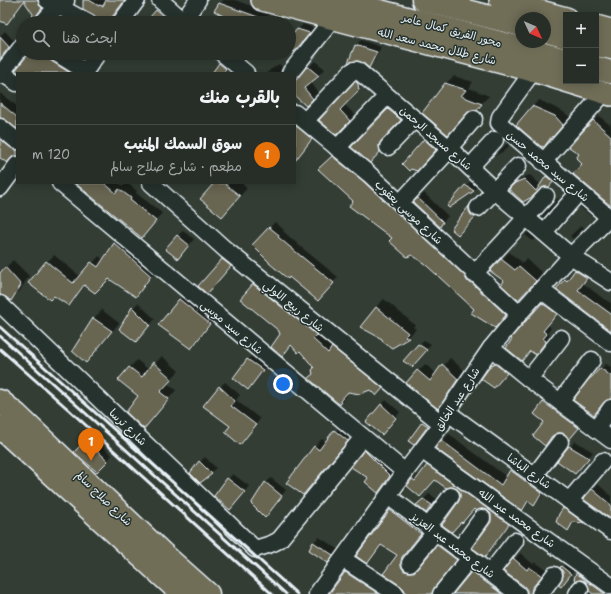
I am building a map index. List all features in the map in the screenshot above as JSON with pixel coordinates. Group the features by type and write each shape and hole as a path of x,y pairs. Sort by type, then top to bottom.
{"highway":[{"name":"محور الفريق كمال عامر","path":"317,0 339,5 342,8 563,59"},
{"name":"محور الفريق كمال عامر","path":"423,0 515,23"},
{"path":"551,33 563,36"},
{"path":"599,45 611,48"},
{"path":"599,69 611,72"},
{"path":"0,387 9,421"},
{"name":"شارع صلاح سالم","path":"0,401 9,421 182,594"},
{"name":"شارع صلاح سالم","path":"9,421 208,594"}],"main road":[{"name":"شارع طلال محمد سعد الله","path":"262,0 342,8 608,94"},
{"path":"500,0 563,17"},
{"path":"599,27 611,30"}],"street":[{"path":"125,16 137,0"},
{"path":"160,0 177,16"},
{"path":"188,16 198,0"},
{"path":"47,16 58,2 79,16"},
{"path":"291,72 342,8"},
{"path":"16,54 1,74 16,82"},
{"path":"66,60 84,72 93,60"},
{"path":"230,60 245,72"},
{"name":"شارع مسجد الرحمن","path":"300,117 354,70 359,71 450,148 526,218 571,256 611,281"},
{"name":"شارع سيد محمد حسن","path":"533,71 500,117 499,123 610,218"},
{"path":"543,162 608,94"},
{"path":"338,148 387,96"},
{"name":"شارع موسى يعقوب","path":"300,117 369,174 474,274 519,314"},
{"path":"388,147 415,119"},
{"path":"400,203 474,119"},
{"path":"0,127 16,140"},
{"path":"470,167 495,140"},
{"path":"1,186 16,166"},
{"path":"478,208 518,166"},
{"name":"شارع سيد موسى","path":"61,184 405,472"},
{"name":"شارع ربيع اللولي","path":"152,184 226,250 444,418"},
{"path":"474,274 546,196"},
{"path":"544,232 573,200"},
{"name":"شارع عبد الخالق","path":"317,594 405,472 423,450 491,348 571,256 610,218"},
{"path":"541,290 611,343"},
{"name":"شارع ترسا","path":"0,304 255,549 280,540 363,437"},
{"path":"529,379 561,338"},
{"path":"491,348 529,379 611,440"},
{"path":"560,402 592,360"},
{"path":"596,428 611,408"},
{"name":"شارع الباشا","path":"444,418 535,475 611,531"},
{"path":"535,475 560,442"},
{"name":"شارع محمد عبد الله","path":"423,450 611,586"},
{"path":"569,501 603,462"},
{"name":"شارع محمد عبد العزيز","path":"388,496 490,573 509,591"},
{"path":"410,563 451,496"},
{"path":"441,594 464,554 482,518"},
{"path":"490,573 515,541"},
{"path":"343,559 391,593"},
{"path":"540,594 554,575"}],"building":[{"path":"0,0 38,0 39,5 42,8 36,16 33,16 33,14 24,1 7,24 0,21"},
{"path":"83,0 89,0 99,6 103,6 106,0 125,0 113,16 95,16 83,9"},
{"path":"219,3 255,16 223,16 214,11"},
{"path":"156,10 163,16 151,16"},
{"path":"297,29 310,33 296,50"},
{"path":"0,37 9,47 0,59"},
{"path":"355,45 377,52 369,68 358,61 348,63"},
{"path":"24,60 50,60 68,72 17,72 15,71"},
{"path":"219,63 226,69 224,72 213,72"},
{"path":"307,66 319,76 304,88 313,99 306,106 296,97 296,80"},
{"path":"355,81 358,84 359,90 340,110 350,121 336,135 319,120"},
{"path":"445,83 466,90 461,96 482,104 477,110 471,110 467,113 448,135 422,113"},
{"path":"0,103 16,116 16,128 6,120 0,118"},
{"path":"532,106 555,116 563,125 544,147 540,146 516,125"},
{"path":"388,109 401,120 381,141 379,145 380,152 370,163 351,147"},
{"path":"593,120 611,136 611,206 573,174 582,164 576,158 579,154 569,147"},
{"path":"296,126 312,139 296,160"},
{"path":"0,139 11,148 16,150 16,156 13,156 7,163 0,158"},
{"path":"424,139 436,150 417,171 411,169 409,171 402,164"},
{"path":"332,156 363,181 465,276 467,281 472,283 506,315 495,328 471,313 474,309 426,265 412,255 407,257 389,241 392,238 349,206 353,201 318,169"},
{"path":"546,176 553,182 549,187 543,187 532,197 523,202 509,189 515,183 524,179 536,191"},
{"path":"76,184 105,184 116,193 119,189 131,198 130,200 156,221 142,238"},
{"path":"213,184 225,184 240,196 222,217 200,199"},
{"path":"465,185 474,191 449,208 447,206"},
{"path":"418,198 443,222 440,227 413,202"},
{"path":"469,206 471,215 475,217 458,235 451,229"},
{"path":"269,227 279,235 278,237 334,283 318,301 269,263 252,245"},
{"path":"177,235 189,245 178,259 165,249"},
{"path":"114,243 151,276 136,297 109,279 95,293 84,285 69,306 54,296 50,300 28,283 46,261 73,283 91,262 98,267"},
{"path":"222,259 231,266 207,294 198,286"},
{"path":"501,259 515,270 519,266 536,281 518,300 501,285 504,281 490,271"},
{"path":"5,267 21,285 11,301 0,295 0,273"},
{"path":"575,270 587,278 578,290 611,314 611,331 556,289 565,279 567,281"},
{"path":"253,284 317,335 313,339 328,353 332,347 383,388 376,396 370,390 360,394 348,392 340,401 341,404 339,404 308,378 313,374 312,370 314,368 300,351 298,353 291,345 282,357 271,347 280,334 279,331 240,299"},
{"path":"179,299 210,324 191,349 158,325"},
{"path":"542,303 557,314 543,331 547,334 543,339 546,341 536,355 530,351 522,361 506,348 512,339 511,338"},
{"path":"132,307 150,325 136,342 119,329"},
{"path":"376,307 408,333 405,336 409,338 392,348 383,342 382,339 360,327"},
{"path":"93,318 112,331 86,363 72,351"},
{"path":"418,344 427,350 412,367 403,361"},
{"path":"247,359 263,370 248,390 233,378"},
{"path":"153,362 172,379 160,392 169,399 144,429 126,412 138,396 118,380 129,367 142,377"},
{"path":"494,363 507,373 494,388 481,379"},
{"path":"442,364 458,379 438,409 406,383 417,370 430,381"},
{"path":"600,368 611,376 611,399 604,402 594,415 573,400 588,380"},
{"path":"219,386 235,401 231,406 256,425 240,445 225,432 230,426 203,406"},
{"path":"543,402 579,428 569,440 565,434 557,433 552,436 545,446 533,436 544,422 534,414"},
{"path":"381,404 396,418 382,435 366,422"},
{"path":"422,422 428,426 414,445 408,441"},
{"path":"334,430 348,441 303,495 286,483 314,446 319,450"},
{"path":"86,440 108,461 97,472 74,452"},
{"path":"441,440 501,485 510,470 542,493 534,506 528,501 522,511 435,448"},
{"path":"569,446 589,458 575,474 557,461"},
{"path":"364,450 390,476 378,493 365,482 368,478 351,467"},
{"path":"199,461 212,474 200,483 190,473"},
{"path":"427,465 509,524 485,557 472,548 491,522 491,514 488,511 483,509 476,511 474,509 452,532 442,525 459,501 460,492 452,487 446,488 435,480 420,497 407,486 412,479 415,481"},
{"path":"227,478 245,492 230,510 214,496"},
{"path":"265,482 282,496 265,518 251,504"},
{"path":"592,489 611,505 611,519 583,499"},
{"path":"423,499 432,505 426,513 416,505"},
{"path":"563,508 584,523 573,522 568,531 556,522"},
{"path":"390,510 421,534 402,557 401,566 404,571 414,572 437,545 457,560 434,588 432,594 405,594 404,589 401,586 383,574 397,555 381,545 367,564 356,556"},
{"path":"313,542 333,555 328,563 309,550"},
{"path":"513,558 527,570 529,567 542,576 532,588 531,594 527,594 527,590 524,586 503,571"},
{"path":"561,566 571,574 561,587 558,585 563,576 563,572 560,568"},
{"path":"472,571 484,581 502,594 453,594"},
{"path":"345,572 379,594 329,594"},
{"path":"576,573 605,594 593,594 589,591 588,585 585,581 576,581 574,579"}],"railway":[{"path":"0,327 297,594"},
{"path":"0,336 286,594"},
{"path":"0,349 272,594"}],"place":[{"name":"سوق السمك المنيب","path":"91,461"}]}
